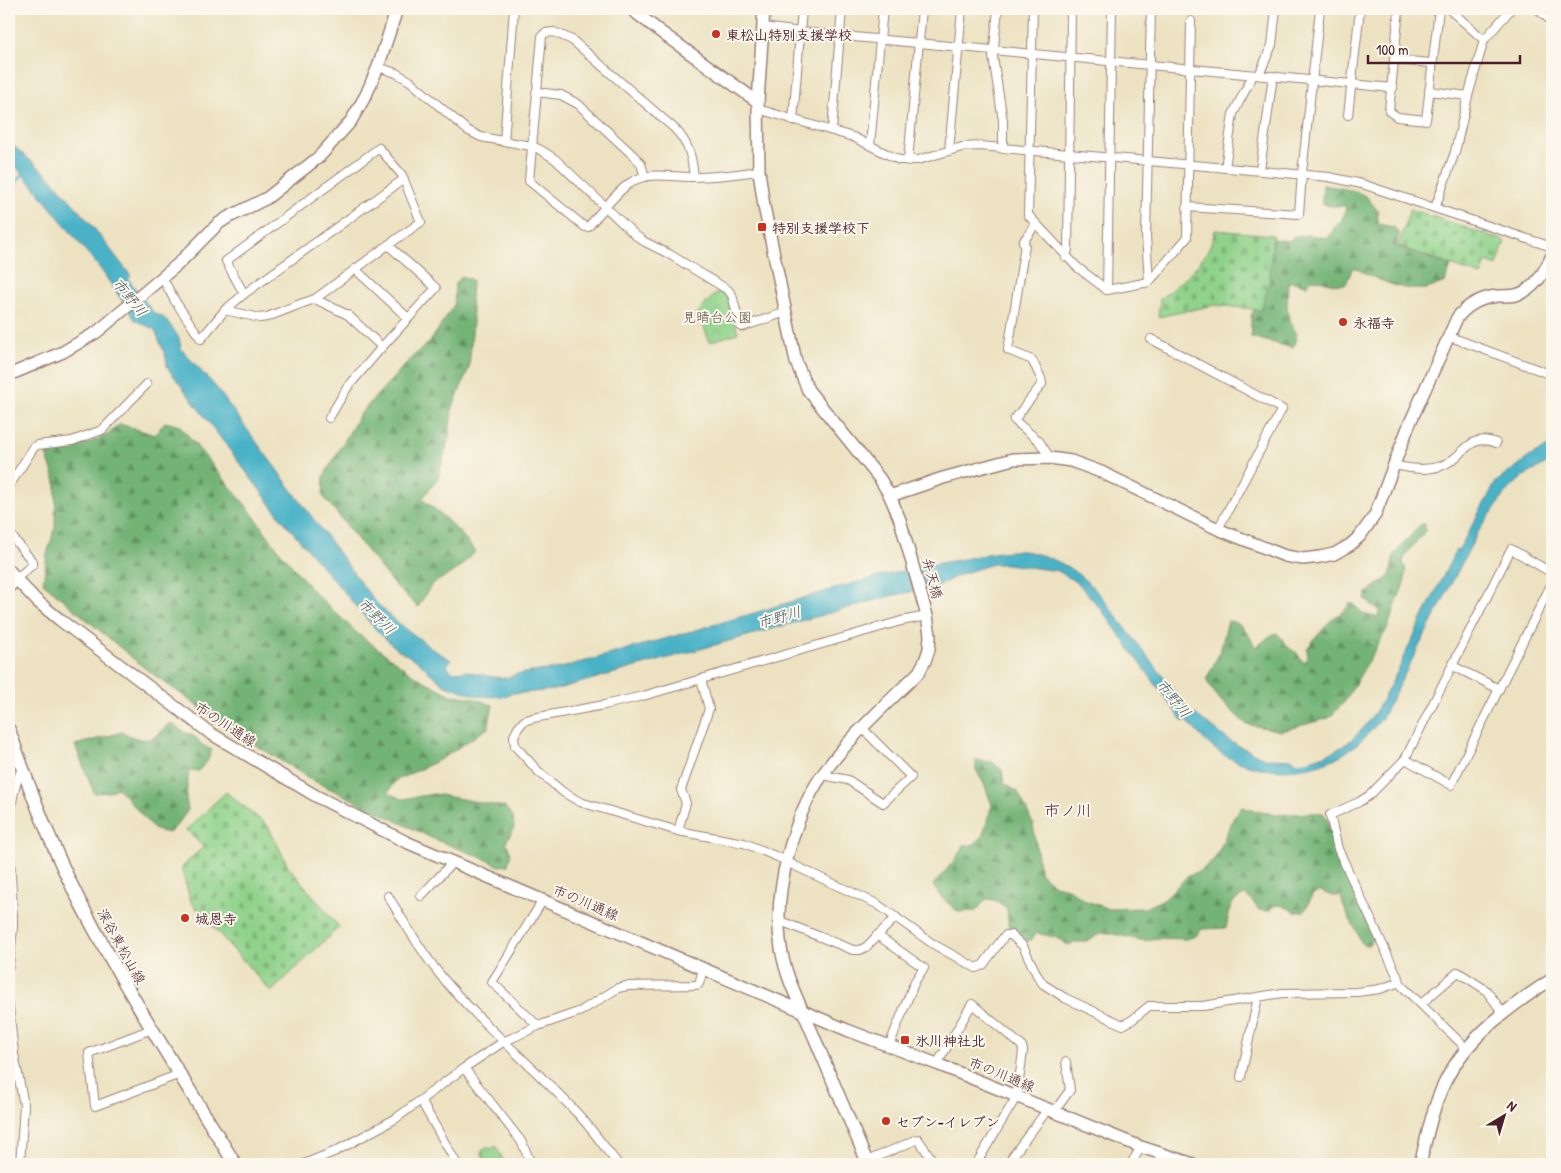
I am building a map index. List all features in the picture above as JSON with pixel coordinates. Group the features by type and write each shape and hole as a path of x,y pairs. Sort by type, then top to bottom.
{"main road":[{"name":"深谷東松山線","path":"9,730 22,768 81,904 116,970 235,1164"}],"street":[{"path":"9,375 64,352 97,332 158,281 218,224 267,198 319,157 350,121 366,95 378,67 397,9"},
{"path":"504,142 514,9"},
{"path":"631,9 758,105 793,121 832,130 899,160 908,161 969,146 1302,174 1362,184 1552,247"},
{"name":"弁天橋","path":"764,9 758,105 759,171 764,206 796,362 808,390 880,479 890,496 909,548 927,616 930,642 925,661 919,672 839,753 822,775 802,810 787,861 780,897 778,920 780,941 789,981 804,1012 867,1163"},
{"path":"793,121 802,9"},
{"path":"832,130 842,9"},
{"path":"870,146 883,9"},
{"path":"908,161 922,9"},
{"path":"949,151 962,9"},
{"path":"998,9 994,51 1003,121 1003,149"},
{"path":"1033,9 1028,214 1066,257 1107,290 1149,282 1187,238 1191,21"},
{"path":"1066,257 1068,249 1070,155 1071,9"},
{"path":"1107,290 1112,9"},
{"path":"1149,282 1146,236 1151,9"},
{"path":"1225,168 1233,114 1272,45 1276,9"},
{"path":"1188,207 1299,214 1320,9"},
{"path":"1348,115 1360,9"},
{"path":"1399,9 1393,88 1389,111 1397,118 1426,120 1439,9"},
{"path":"1449,9 1484,40"},
{"path":"1435,208 1455,152 1484,40 1511,9"},
{"path":"1538,9 1552,22"},
{"path":"763,27 919,44 1393,88"},
{"path":"694,177 691,152 684,139 572,40 554,32 545,33 542,36 529,182 585,227 588,227 631,182 651,175 694,177 759,171"},
{"path":"1395,60 1432,63"},
{"path":"378,67 410,81 467,130 481,138 531,146 554,159 645,242 728,290 732,295 740,326 742,327 786,312"},
{"path":"1260,170 1273,76"},
{"path":"1429,91 1468,96"},
{"path":"536,92 561,95 578,104 636,158 641,164 645,177"},
{"path":"225,310 260,318 267,317 303,302 315,300 420,222 404,179 379,148 226,261 244,294"},
{"path":"158,281 175,301 201,339 225,310 244,294 404,179"},
{"path":"1036,224 1023,242 1025,245 1008,350 1032,360 1041,378 1042,384 1014,420 1039,441 1050,458"},
{"path":"329,418 347,388 436,288 388,245"},
{"path":"890,496 943,478 1013,459 1050,458 1071,461 1102,472 1218,529 1284,556 1303,559 1334,554 1350,545 1360,536 1375,515 1410,425 1457,318 1470,305 1481,299 1516,295 1532,286 1543,274 1552,256"},
{"path":"355,269 408,318"},
{"path":"315,300 348,315 382,348"},
{"path":"1448,336 1552,375"},
{"path":"1151,339 1282,409 1218,529"},
{"path":"9,486 34,447 72,441 102,430 147,384"},
{"path":"1394,465 1416,469 1443,466 1472,443 1480,440 1496,443"},
{"path":"9,533 32,561 30,568 11,579"},
{"path":"1467,1049 1400,982 1338,848 1330,815 1370,795 1404,759 1511,549 1552,573"},
{"name":"市の川通線","path":"11,579 60,620 210,733 316,796 406,842 804,1012 1141,1147 1193,1164"},
{"path":"1404,759 1451,785 1552,583"},
{"path":"927,616 901,621 604,705 533,718 524,721 518,728 514,736 516,746 539,772 572,797 593,806 678,831 744,844 787,861 877,904 933,944 976,968 983,966 1006,935 1011,935 1023,946 1037,975 1047,987 1065,998 1123,1025 1148,1006 1203,1006 1282,993 1357,992 1380,989 1400,982"},
{"path":"1453,666 1499,689"},
{"path":"678,831 686,803 681,790 709,709 701,679"},
{"path":"822,775 848,780 883,803 911,777 863,729"},
{"path":"9,966 12,927 9,834 13,791 22,768"},
{"path":"421,896 453,862"},
{"path":"388,896 441,976 503,1042 516,1051 576,1112 618,1164"},
{"path":"538,1026 492,982 543,900"},
{"path":"778,920 853,950 860,950 866,947 896,917"},
{"path":"877,935 924,968 915,981 889,1046"},
{"path":"304,1164 336,1151 395,1119 503,1042 538,1026 581,1012 618,988 628,986 696,986 699,984 703,969"},
{"path":"1421,1004 1458,972 1486,990 1503,1013"},
{"path":"1420,1164 1433,1112 1441,1090 1455,1064 1481,1032 1503,1013 1552,979"},
{"path":"1241,1077 1258,997"},
{"path":"937,1064 972,1004 1022,1046 1017,1096 976,1164"},
{"path":"9,1007 11,1054 24,1105 20,1164"},
{"path":"152,1029 89,1053 95,1106 180,1074"},
{"path":"1020,1164 1012,1157 1070,1090 1066,1062"},
{"path":"464,1068 521,1141 531,1163 529,1164"},
{"path":"421,1101 457,1164"},
{"path":"867,1163 918,1139 935,1164"},
{"path":"1131,1164 1141,1147"}],"green space":[{"path":"1323,185 1352,190 1366,196 1378,211 1377,224 1394,227 1399,234 1396,246 1451,266 1445,282 1426,289 1407,288 1379,280 1353,267 1346,284 1311,279 1307,285 1288,282 1287,305 1289,320 1297,334 1293,348 1251,337 1251,316 1254,310 1259,309 1272,239 1290,241 1293,237 1308,235 1329,238 1345,213 1346,206 1329,206 1322,203"},
{"path":"1410,209 1505,241 1497,266 1486,262 1481,276 1398,246"},
{"path":"1215,230 1273,235 1269,284 1261,310 1215,305 1158,317 1160,299 1194,269 1207,251"},
{"path":"462,276 472,280 473,321 469,368 452,409 449,436 438,478 422,499 457,530 475,552 457,570 432,584 418,607 394,585 323,496 324,476 360,414 412,357 430,342 454,305 455,284"},
{"name":"見晴台公園","path":"718,291 727,296 738,333 709,342 702,321 697,313"},
{"path":"165,422 180,426 313,591 358,634 415,676 451,695 469,697 493,705 488,728 441,759 395,781 388,793 402,799 434,794 505,807 513,817 514,828 506,842 511,854 508,865 500,866 436,840 312,780 227,727 142,666 43,583 47,554 55,528 56,482 46,454 89,443 107,435 120,424 155,435"},
{"path":"1421,524 1425,524 1425,531 1406,554 1403,562 1406,570 1405,580 1387,629 1345,701 1329,718 1281,731 1246,724 1219,699 1206,680 1220,652 1228,621 1242,626 1255,647 1277,633 1290,649 1297,653 1300,659 1305,662 1308,657 1307,649 1309,646 1329,622 1349,604 1354,604 1361,612 1367,615 1377,617 1379,613 1378,608 1372,606 1365,599 1367,593 1390,576 1394,555"},
{"path":"168,724 173,724 195,737 202,745 212,750 207,762 198,771 189,770 186,798 188,810 169,833 155,830 118,788 109,792 94,793 75,745 123,732 136,738 153,738"},
{"path":"976,760 992,762 1002,770 1004,783 1018,792 1033,824 1040,872 1054,885 1068,888 1084,900 1109,909 1145,908 1164,899 1188,876 1202,870 1216,857 1233,819 1241,807 1279,814 1323,813 1327,819 1340,863 1374,930 1372,942 1368,945 1363,945 1345,910 1341,896 1332,896 1320,891 1313,894 1304,912 1296,912 1281,905 1274,906 1268,911 1259,910 1245,895 1232,904 1226,928 1202,929 1196,936 1186,939 1156,938 1145,941 1102,933 1084,942 1068,945 1057,938 1037,933 1031,940 1026,941 1016,934 1009,925 1007,908 995,900 986,899 976,911 958,912 939,895 933,885 953,862 964,845 972,846 982,837 992,805 976,770"},
{"path":"226,792 268,826 288,866 339,927 271,992 191,902 181,868 203,847 186,830"},
{"path":"488,1146 491,1149 496,1146 505,1164 486,1164 481,1152"}],"water":[{"name":"市野川","path":"9,142 50,177 90,223 131,276 128,279 154,313 163,317 171,326 179,338 181,349 215,386 372,598 392,618 434,650 451,660 447,665 453,672 466,671 507,678 517,674 561,668 884,575 998,552 1025,551 1044,556 1062,564 1078,574 1093,587 1193,715 1195,714 1231,742 1264,758 1293,759 1295,763 1318,758 1336,750 1351,740 1363,728 1383,698 1403,661 1456,550 1458,551 1496,482 1532,455 1552,445 1552,461 1524,476 1508,490 1478,532 1382,718 1364,738 1343,754 1313,766 1281,770 1264,769 1233,760 1219,752 1205,741 1186,720 1183,722 1101,609 1078,583 1058,571 1007,564 993,564 961,574 936,587 890,596 554,690 512,693 501,697 478,696 445,685 419,662 398,650 377,631 281,518 167,367 166,357 155,330 135,320 102,271 9,159"}],"waterway":[{"path":"9,190 25,172"}],"place":[{"name":"東松山特別支援学校","path":"716,34"},
{"name":"特別支援学校下","path":"762,227"},
{"name":"永福寺","path":"1343,322"},
{"name":"城恩寺","path":"185,918"},
{"name":"氷川神社北","path":"905,1040"},
{"name":"セブン-イレブン","path":"886,1121"}],"district":[{"name":"市ノ川","path":"1068,810"}]}
